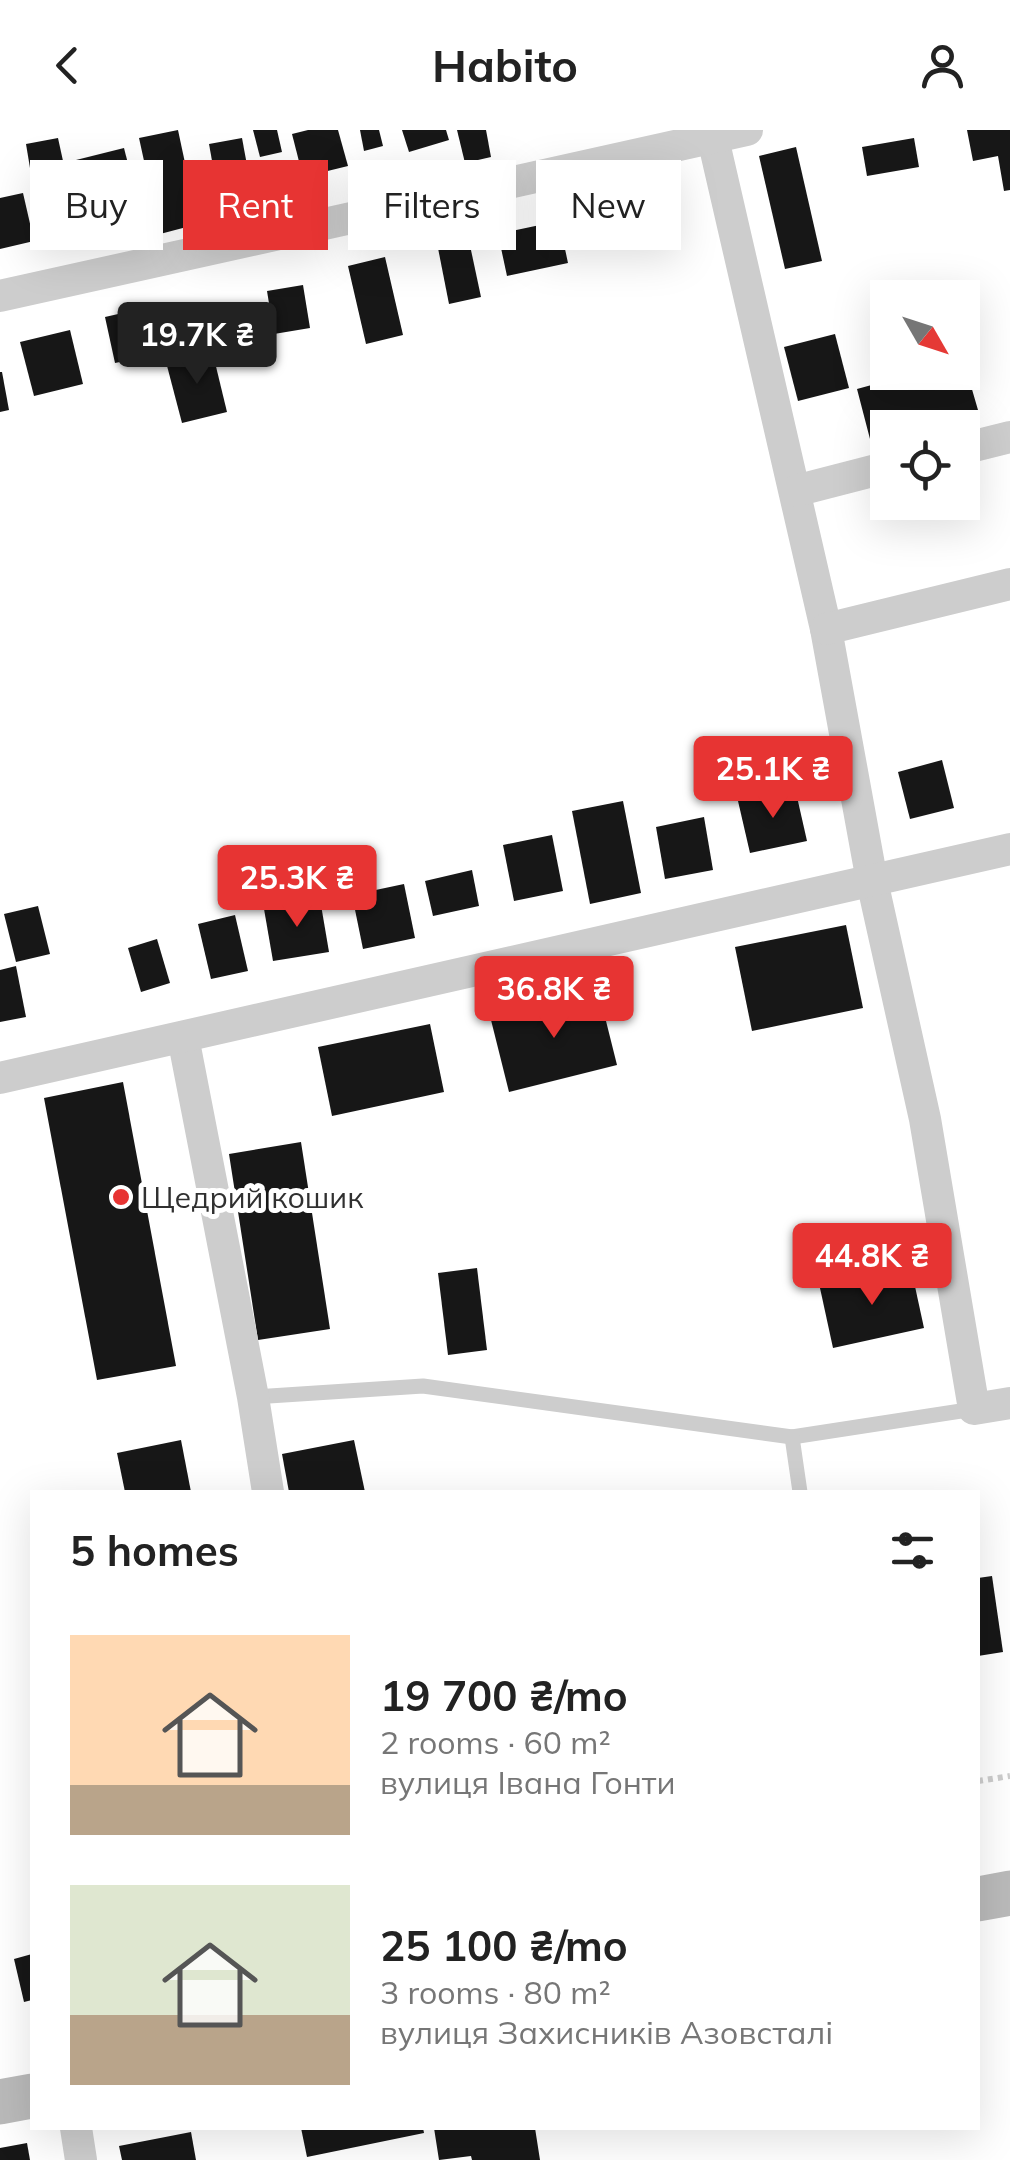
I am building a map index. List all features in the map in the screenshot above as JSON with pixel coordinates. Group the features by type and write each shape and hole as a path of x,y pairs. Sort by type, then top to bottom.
{"main road":[{"path":"980,1899 1010,1893"},
{"path":"0,2102 30,2096"}],"street":[{"path":"0,296 712,134 747,130"},
{"path":"712,134 826,628 872,881 925,1119 974,1409 1010,1404"},
{"path":"980,444 1010,436"},
{"path":"794,491 870,472"},
{"path":"826,628 1010,584"},
{"path":"0,1078 1010,849"},
{"path":"183,1036 268,1490"},
{"path":"76,2130 81,2160"}],"lane":[{"path":"253,1397 424,1386 792,1438 974,1409"},
{"path":"792,1438 800,1490"}],"path":[{"path":"980,1781 1010,1776"}],"building":[{"path":"178,130 184,160 183,228 163,233 163,160 144,160 139,138"},
{"path":"253,130 277,130 282,152 260,157"},
{"path":"338,130 348,166 328,171 328,160 299,160 292,134"},
{"path":"360,130 379,130 383,146 364,151"},
{"path":"402,130 446,130 449,140 409,152"},
{"path":"457,130 486,130 491,157 464,160"},
{"path":"967,130 1010,130 1010,190 1004,191 998,156 973,161"},
{"path":"58,138 63,160 30,160 30,168 26,144"},
{"path":"242,138 246,160 212,160 209,144"},
{"path":"914,138 919,167 867,176 862,147"},
{"path":"796,147 822,261 785,269 759,156"},
{"path":"124,148 127,160 76,160"},
{"path":"23,193 30,242 0,249 0,198"},
{"path":"536,226 536,250 565,250 568,263 507,276 501,250 516,250 516,230"},
{"path":"438,250 471,250 481,297 449,304"},
{"path":"385,257 403,335 366,344 348,266"},
{"path":"303,285 310,328 274,334 267,291"},
{"path":"149,307 159,354 115,363 105,317"},
{"path":"70,330 83,384 34,396 20,342"},
{"path":"835,334 849,388 798,401 784,347"},
{"path":"212,350 227,412 182,423 166,362"},
{"path":"0,372 9,410 0,412"},
{"path":"870,385 870,390 972,390 978,410 870,410 870,439 857,389"},
{"path":"942,760 954,808 910,819 898,772"},
{"path":"795,788 807,841 750,853 738,801"},
{"path":"623,801 641,893 590,904 572,811"},
{"path":"704,817 713,870 665,879 656,827"},
{"path":"552,835 563,891 514,901 503,845"},
{"path":"472,870 479,906 433,916 425,881"},
{"path":"404,884 415,938 363,949 352,895"},
{"path":"320,899 329,952 273,961 264,909"},
{"path":"38,906 50,954 16,962 4,914"},
{"path":"235,915 248,971 211,979 198,924"},
{"path":"846,925 863,1008 752,1031 735,947"},
{"path":"157,939 170,983 141,992 128,948"},
{"path":"16,966 26,1017 0,1022 0,970"},
{"path":"598,989 617,1065 509,1092 490,1016"},
{"path":"430,1024 444,1092 332,1116 318,1047"},
{"path":"123,1082 176,1366 97,1380 44,1098"},
{"path":"301,1142 330,1329 258,1340 229,1154"},
{"path":"477,1268 487,1350 448,1355 438,1273"},
{"path":"911,1268 924,1328 833,1348 820,1288"},
{"path":"181,1440 191,1490 125,1490 117,1453"},
{"path":"354,1440 365,1490 289,1490 282,1454"},
{"path":"992,1576 1003,1652 980,1656 980,1578"},
{"path":"30,1955 30,2000 24,2002 14,1959"},
{"path":"301,2130 423,2130 424,2133 307,2157"},
{"path":"434,2130 535,2130 540,2160 472,2160 471,2156 439,2160"},
{"path":"191,2132 196,2160 122,2160 119,2146"},
{"path":"27,2143 30,2160 0,2160 0,2148"}],"place":[{"name":"Щедрий кошик","path":"121,1197"}]}
